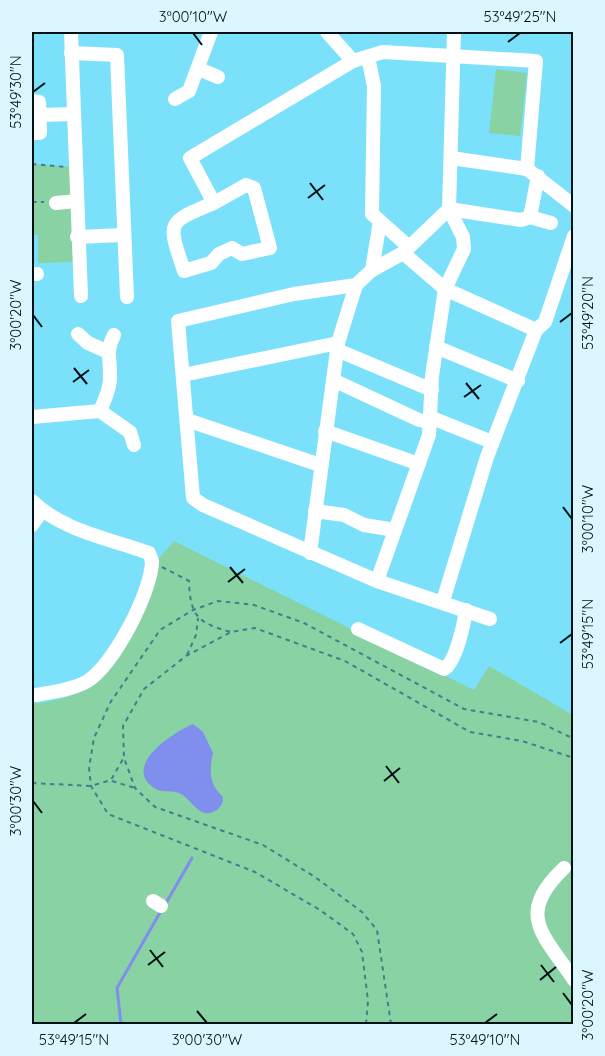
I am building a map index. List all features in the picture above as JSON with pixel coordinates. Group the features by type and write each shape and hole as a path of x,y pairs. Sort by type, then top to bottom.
{"street":[{"path":"71,32 81,296"},
{"path":"176,99 189,91 211,32"},
{"path":"327,32 353,61"},
{"path":"377,581 419,464 432,418 436,347 445,289 464,249 463,237 449,209 454,32"},
{"path":"214,203 190,158 353,61 383,52 536,61 530,217"},
{"path":"71,53 122,55 123,235 127,297"},
{"path":"368,57 374,86 372,214 445,289 537,330"},
{"path":"199,69 218,77"},
{"path":"32,101 39,102 39,133 32,133"},
{"path":"39,115 74,114"},
{"path":"451,158 532,173 573,206"},
{"path":"246,185 254,188 270,248 242,254 232,248 219,254 212,263 184,271 171,232 174,223 183,215 214,203 239,187 246,185"},
{"path":"56,203 76,201"},
{"path":"449,209 521,220 530,217 551,223"},
{"path":"310,553 320,465 338,347 356,285 372,270 406,250 449,209"},
{"path":"372,270 380,222"},
{"path":"77,237 123,235"},
{"path":"443,601 492,442 537,330 545,322 573,236"},
{"path":"356,285 294,294 178,321 193,498 310,553 377,581 443,601 490,619"},
{"path":"78,334 88,343 106,351"},
{"path":"100,411 108,394 111,375 106,351 114,335"},
{"path":"183,375 338,347 432,390"},
{"path":"436,347 518,381"},
{"path":"333,380 424,422 432,418 492,442"},
{"path":"32,417 100,411 132,439 145,430"},
{"path":"187,420 320,465"},
{"path":"325,431 419,464"},
{"path":"32,501 42,512 70,525 143,550 148,553 152,561 141,603 129,626 95,675 77,686 36,695"},
{"path":"315,511 344,515 364,525 395,530"},
{"path":"32,525 42,512"},
{"path":"358,629 444,669 452,661 465,623 466,610"},
{"path":"564,868 539,898 536,913 549,943 573,980"}],"path":[{"path":"32,164 75,167"},
{"path":"152,561 189,581 193,610 198,618 209,626 231,632"},
{"path":"366,1024 368,1001 362,952 353,934 320,910 255,872 108,814 91,786 89,768 94,738 110,703 160,630 193,610 218,601 254,604 304,623 464,709 539,722 573,739"},
{"path":"186,656 196,635 198,618"},
{"path":"135,788 124,758 123,726 144,689 186,656 231,632 255,628 345,661 470,732 522,741 573,758"},
{"path":"111,780 124,758"},
{"path":"32,783 91,786 111,780 135,788 155,807 262,845 315,877 362,912 377,930 391,1024"}],"green space":[{"path":"496,69 527,73 520,136 489,133"},
{"path":"32,164 72,167 75,262 38,263 38,235 32,235"},
{"path":"174,541 474,690 489,666 573,715 573,1024 32,1024 32,704 71,696 86,689 111,669 130,639 153,568"}],"water":[{"path":"193,724 203,732 213,753 211,777 223,797 218,809 212,813 201,812 179,793 156,789 146,780 144,771 146,761 163,742"}],"waterway":[{"path":"166,903 192,858"},
{"path":"121,1024 117,988 162,909"}]}
